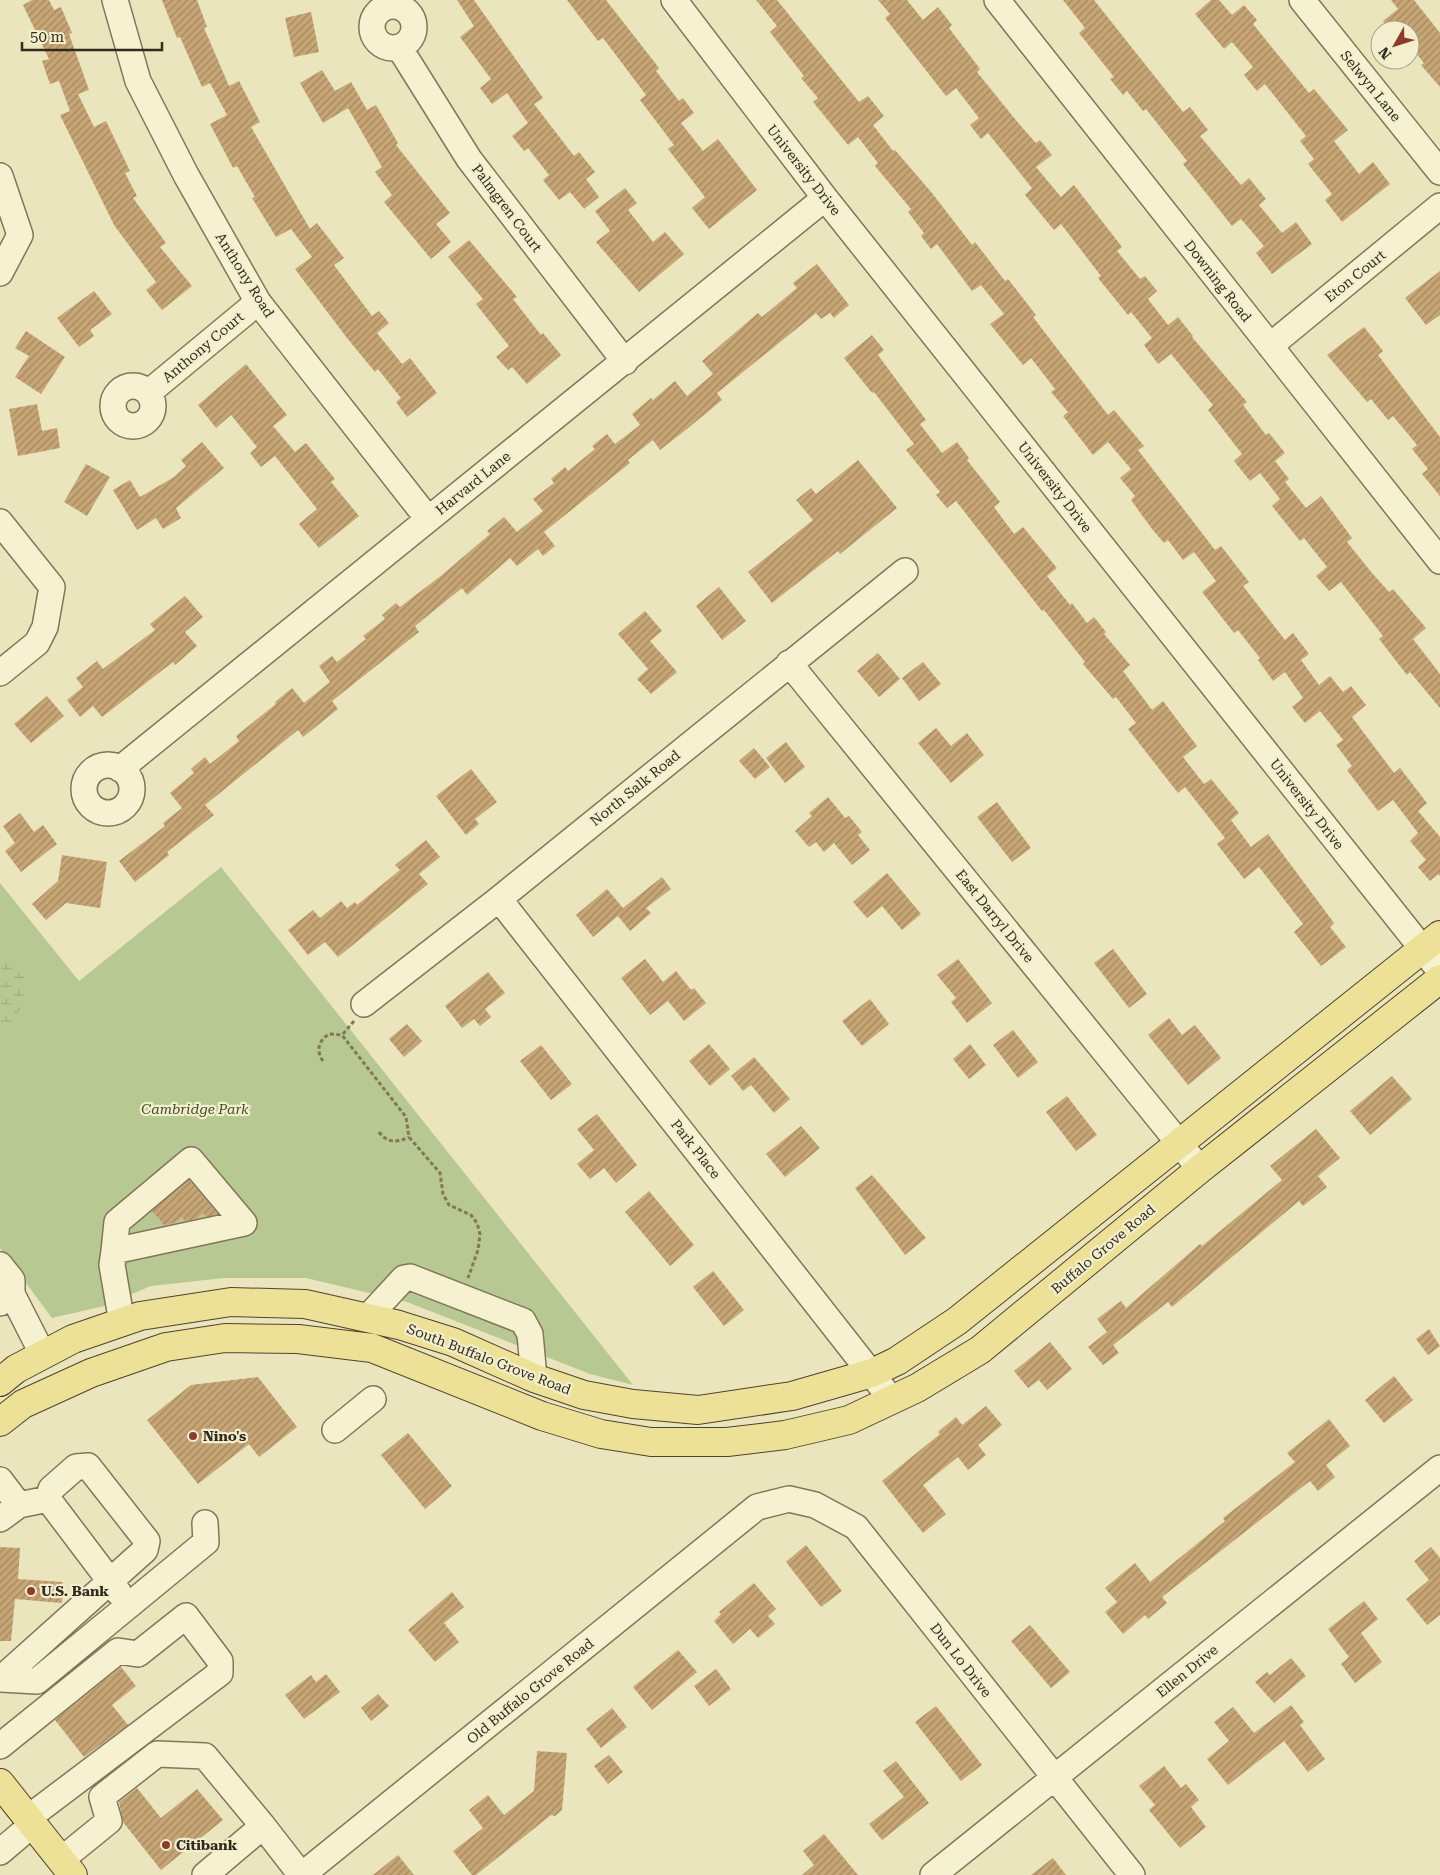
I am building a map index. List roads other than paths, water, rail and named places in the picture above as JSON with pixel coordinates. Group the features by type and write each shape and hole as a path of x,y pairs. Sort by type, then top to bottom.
{"main road":[{"path":"872,1373 897,1361 957,1321 1431,943"},
{"name":"Buffalo Grove Road","path":"0,1422 23,1404 82,1377 166,1347 225,1338 298,1339 372,1348 542,1416 601,1434 651,1442 727,1442 785,1435 849,1420 917,1388 980,1350 1200,1169 1440,979"},
{"name":"South Buffalo Grove Road","path":"0,1382 16,1369 74,1340 140,1316 231,1302 305,1304 399,1325 452,1342 534,1378 584,1395 633,1404 698,1410 792,1396 872,1373"},
{"path":"0,1783 67,1867"}],"street":[{"name":"Anthony Road","path":"115,0 138,80 186,176 258,302 428,519"},
{"name":"University Drive","path":"674,0 825,198 1431,943 1440,971"},
{"name":"Downing Road","path":"997,0 1440,561"},
{"name":"Selwyn Lane","path":"1302,0 1440,172"},
{"name":"Palmgren Court","path":"399,47 469,159 625,362"},
{"path":"0,176 20,235 0,273"},
{"name":"Harvard Lane","path":"120,769 625,362 825,198"},
{"name":"Eton Court","path":"1270,346 1440,206"},
{"name":"Anthony Court","path":"148,393 258,302"},
{"path":"0,522 52,587 45,627 37,643 0,673"},
{"name":"North Salk Road","path":"364,1004 499,899 789,662 905,571"},
{"name":"East Darryl Drive","path":"789,662 1200,1169"},
{"name":"Park Place","path":"499,899 892,1400"},
{"path":"114,1251 244,1223 191,1160 117,1222 112,1265 122,1323"},
{"path":"0,1265 12,1280 6,1298 43,1355"},
{"path":"367,1318 404,1278 410,1277 523,1321 530,1334 534,1378"},
{"path":"335,1430 373,1399"},
{"path":"0,1679 145,1550 147,1541 88,1466 76,1467 51,1489 48,1499"},
{"name":"Ellen Drive","path":"933,1875 1440,1468"},
{"path":"0,1480 9,1512 48,1499"},
{"path":"48,1499 108,1581 129,1605"},
{"name":"Dun Lo Drive","path":"757,1507 789,1499 815,1504 856,1527 1132,1875"},
{"name":"Old Buffalo Grove Road","path":"307,1874 757,1507"},
{"path":"0,1679 37,1681 206,1542 205,1522"},
{"path":"0,1746 118,1651 138,1654 186,1616 220,1661 220,1673 30,1821 0,1852"},
{"path":"67,1867 109,1821 102,1797 157,1754 205,1756 263,1826 307,1874"},
{"path":"205,1875 263,1826"}],"place":[{"name":"Nino's","path":"193,1436"},
{"name":"U.S. Bank","path":"31,1591"},
{"name":"Citibank","path":"166,1845"}],"park label":[{"name":"Cambridge Park","path":"195,1109"}]}
